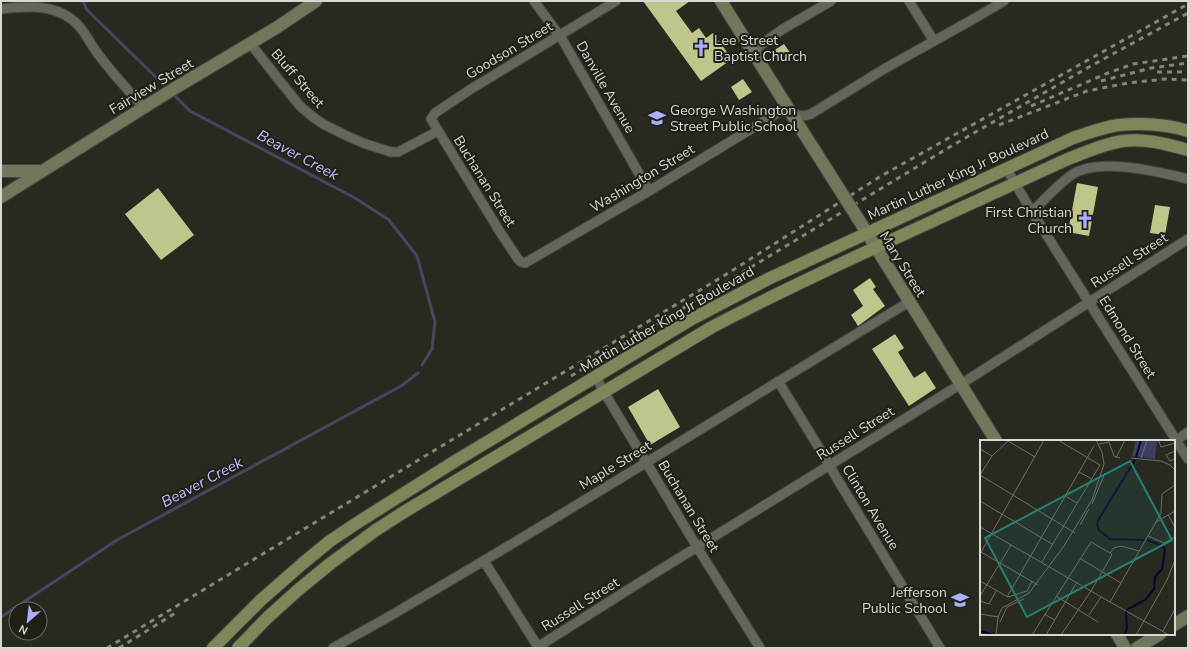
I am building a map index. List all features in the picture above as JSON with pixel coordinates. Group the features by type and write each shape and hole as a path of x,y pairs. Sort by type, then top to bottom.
{"main road":[{"name":"Fairview Street","path":"1,197 175,88 276,28 316,1"},
{"name":"Mary Street","path":"721,1 995,440"},
{"name":"Martin Luther King Jr Boulevard","path":"214,648 261,600 330,541 457,460 690,320 768,279 1073,138 1096,130 1140,124 1160,125 1188,131"},
{"path":"238,648 267,618 298,590 331,563 376,530 712,327 875,248 1094,148 1116,142 1139,140 1156,142 1188,150"},
{"path":"1,172 43,170"},
{"path":"1175,624 1188,616"},
{"path":"1118,635 1126,648"},
{"path":"1137,648 1158,635"}],"street":[{"name":"Danville Avenue","path":"534,1 559,36 649,191"},
{"name":"Goodson Street","path":"438,131 432,119 435,113 471,89 616,1"},
{"path":"754,54 759,46 831,1"},
{"path":"909,1 934,41"},
{"name":"Washington Street","path":"509,246 518,259 525,263 649,191 779,112 785,111 800,117 811,114 884,69 1004,1"},
{"path":"1,9 26,7 54,9 72,19 80,27 97,53 115,76 144,108"},
{"name":"Bluff Street","path":"250,43 300,106 318,120 362,143 391,152 398,152 438,131"},
{"name":"Buchanan Street","path":"438,131 509,246"},
{"path":"1032,212 1062,182 1081,170 1092,167 1124,167 1168,174 1188,179"},
{"name":"Edmond Street","path":"1006,168 1174,440"},
{"name":"Russell Street","path":"537,647 961,384 1188,239"},
{"name":"Maple Street","path":"333,648 484,561 909,302"},
{"name":"Buchanan Street","path":"596,377 697,547 760,648"},
{"name":"Clinton Avenue","path":"778,381 904,586 940,648"},
{"path":"1175,441 1188,432"},
{"name":"Edmond Street","path":"1175,441 1188,459"},
{"path":"484,561 537,647"}],"building":[{"name":"Lee Street Baptist Church","path":"643,1 690,1 676,11 692,33 699,28 706,38 713,33 732,59 701,81"},
{"path":"784,44 791,54 777,63 770,53"},
{"path":"743,79 752,92 739,100 731,87"},
{"path":"1077,183 1098,187 1089,236 1068,232"},
{"path":"158,188 194,235 161,260 125,214"},
{"path":"1155,205 1170,207 1165,235 1150,233"},
{"path":"870,278 876,287 873,289 885,306 858,326 851,315 863,306 853,290"},
{"path":"895,334 904,348 898,352 914,378 925,371 936,388 909,406 872,349"},
{"path":"658,389 680,427 650,445 628,407"}],"waterway":[{"name":"Beaver Creek","path":"83,1 87,10 168,89"},
{"name":"Beaver Creek","path":"172,93 190,111 355,198 389,220 417,256 435,322 432,349 422,365"},
{"name":"Beaver Creek","path":"1,617 117,540 401,386 418,373"}],"railway":[{"path":"107,648 730,272 881,176 1188,4"},
{"path":"571,376 953,145 1089,67 1188,13"},
{"path":"1031,106 1133,64 1188,56"},
{"path":"1101,81 1151,68 1188,63"},
{"path":"1157,72 1188,72"},
{"path":"999,125 1087,91 1128,83 1165,79 1188,80"},
{"path":"119,648 177,612"}],"place":[{"name":"Lee Street Baptist Church","path":"701,48"},
{"name":"George Washington Street Public School","path":"657,118"},
{"name":"First Christian Church","path":"1085,220"},
{"name":"Jefferson Public School","path":"960,600"}]}
